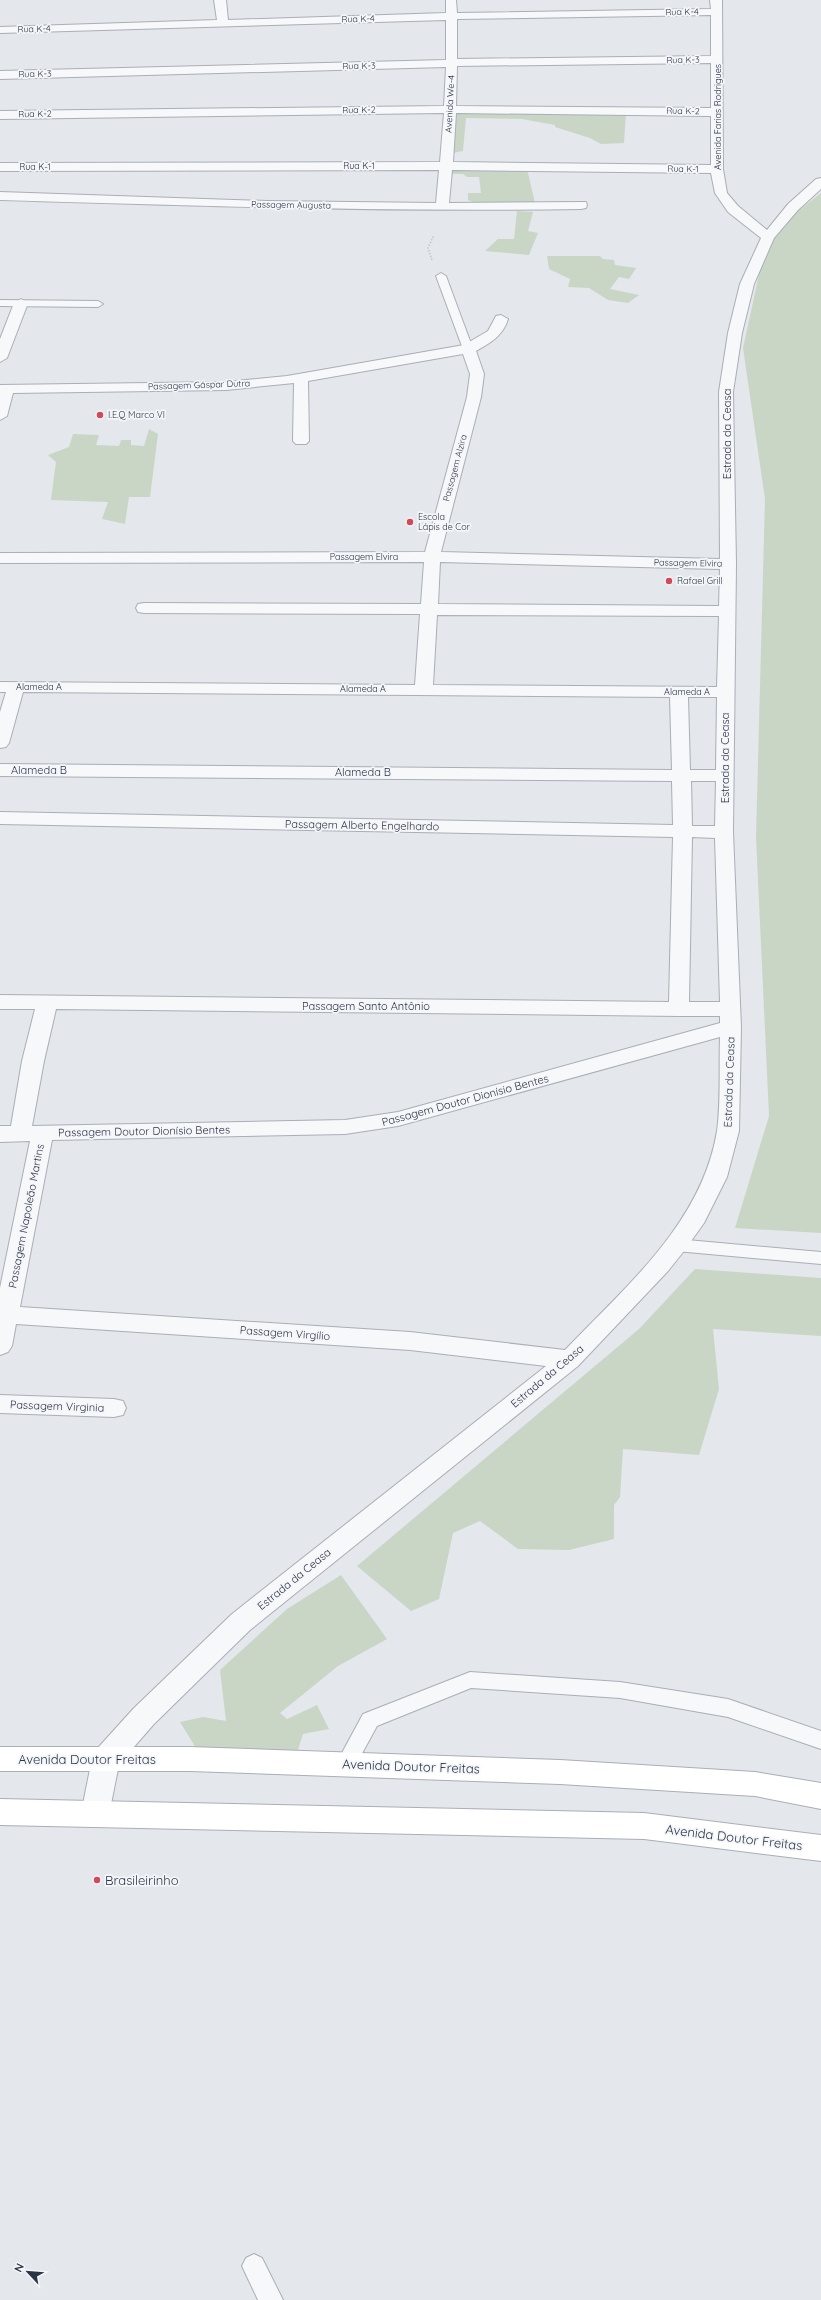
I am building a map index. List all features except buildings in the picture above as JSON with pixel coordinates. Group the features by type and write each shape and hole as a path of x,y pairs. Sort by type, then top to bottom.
{"main road":[{"name":"Avenida Doutor Freitas","path":"0,1759 106,1759 346,1764 560,1772 755,1784 821,1796"},
{"name":"Avenida Doutor Freitas","path":"1,1814 95,1814 644,1826 821,1848"}],"street":[{"path":"220,0 223,22"},
{"name":"Avenida We-4","path":"442,207 447,166 452,63 451,0"},
{"name":"Rua K-4","path":"0,30 716,6"},
{"name":"Avenida Farias Rodrigues","path":"716,6 718,112 717,169 721,193 733,209 768,237"},
{"name":"Rua K-3","path":"0,75 452,63 717,59"},
{"name":"Rua K-2","path":"0,115 450,109 718,112"},
{"name":"Rua K-1","path":"0,167 447,166 717,169"},
{"name":"Estrada da Ceasa","path":"106,1759 149,1711 241,1622 570,1360 660,1265 676,1245 696,1217 716,1177 728,1131 731,1018 724,832 726,611 728,564 726,392 734,333 747,284 768,237 793,207 821,182"},
{"name":"Passagem Augusta","path":"0,196 267,205 442,207 581,205"},
{"path":"0,358 21,303"},
{"name":"Passagem Gáspar Dutra","path":"4,389 226,386 301,377 468,348 485,340 499,329 501,319"},
{"name":"Passagem Alzira","path":"424,689 432,557 474,397 477,374 468,348"},
{"path":"301,377 301,441"},
{"path":"0,416 4,389"},
{"name":"Passagem Elvira","path":"0,558 432,557 728,564"},
{"path":"144,608 726,611"},
{"path":"0,743 8,687"},
{"name":"Alameda A","path":"8,687 726,692"},
{"path":"679,692 683,831 679,1009"},
{"name":"Alameda B","path":"0,770 681,774 725,776"},
{"name":"Passagem Alberto Engelhardo","path":"0,818 724,832"},
{"name":"Passagem Santo Antônio","path":"0,1002 47,1004 679,1009 731,1018"},
{"name":"Passagem Napoleão Martins","path":"10,1135 34,1061 47,1004"},
{"name":"Passagem Doutor Dionísio Bentes","path":"10,1135 43,1133 345,1127 378,1123 422,1112 731,1018"},
{"name":"Passagem Napoleão Martins","path":"0,1346 3,1314 43,1133"},
{"name":"Passagem Virgílio","path":"3,1314 410,1341 570,1360"},
{"name":"Passagem Virginia","path":"0,1404 114,1408"},
{"path":"95,1814 106,1759"}],"lane":[{"name":"Passagem Alzira","path":"441,276 468,348"},
{"path":"0,303 98,304"},
{"path":"676,1245 821,1258"},
{"path":"346,1764 370,1720 470,1680 620,1690 728,1708 821,1740"},
{"path":"254,2266 271,2300"}],"path":[{"path":"434,235 428,248 434,267 441,276"}],"green space":[{"path":"626,112 624,143 601,144 590,138 555,127 555,125 522,119 466,118 463,151 453,153 457,113"},
{"path":"453,168 527,169 535,203 483,206 468,200 468,193 481,193 479,177 467,177 463,174 451,174"},
{"path":"821,193 821,1233 735,1228 769,1116 756,837 765,499 743,348 763,256 772,242 798,211"},
{"path":"517,211 533,212 528,231 538,233 529,255 485,251 498,239 514,239"},
{"path":"547,256 600,256 603,259 614,260 615,265 636,268 629,279 619,277 610,289 639,295 628,303 608,300 589,288 568,287 570,279 549,269"},
{"path":"149,429 158,434 150,497 129,497 125,524 102,519 108,502 51,500 56,462 48,455 69,447 73,434 99,435 96,445 119,446 121,440 131,440 131,445 144,446"},
{"path":"695,1269 821,1278 821,1336 713,1329 719,1389 699,1455 623,1449 620,1497 614,1505 614,1539 569,1550 518,1549 480,1521 453,1533 439,1599 411,1611 357,1566 639,1329"},
{"path":"341,1575 387,1639 338,1666 280,1713 287,1719 317,1705 329,1729 303,1734 298,1750 196,1748 180,1722 203,1717 226,1721 220,1670 287,1609"}],"place":[{"name":"I.E.Q Marco VI","path":"100,415"},
{"name":"Escola Lápis de Cor","path":"410,522"},
{"name":"Rafael Grill","path":"669,581"},
{"name":"Brasileirinho","path":"97,1880"}]}
